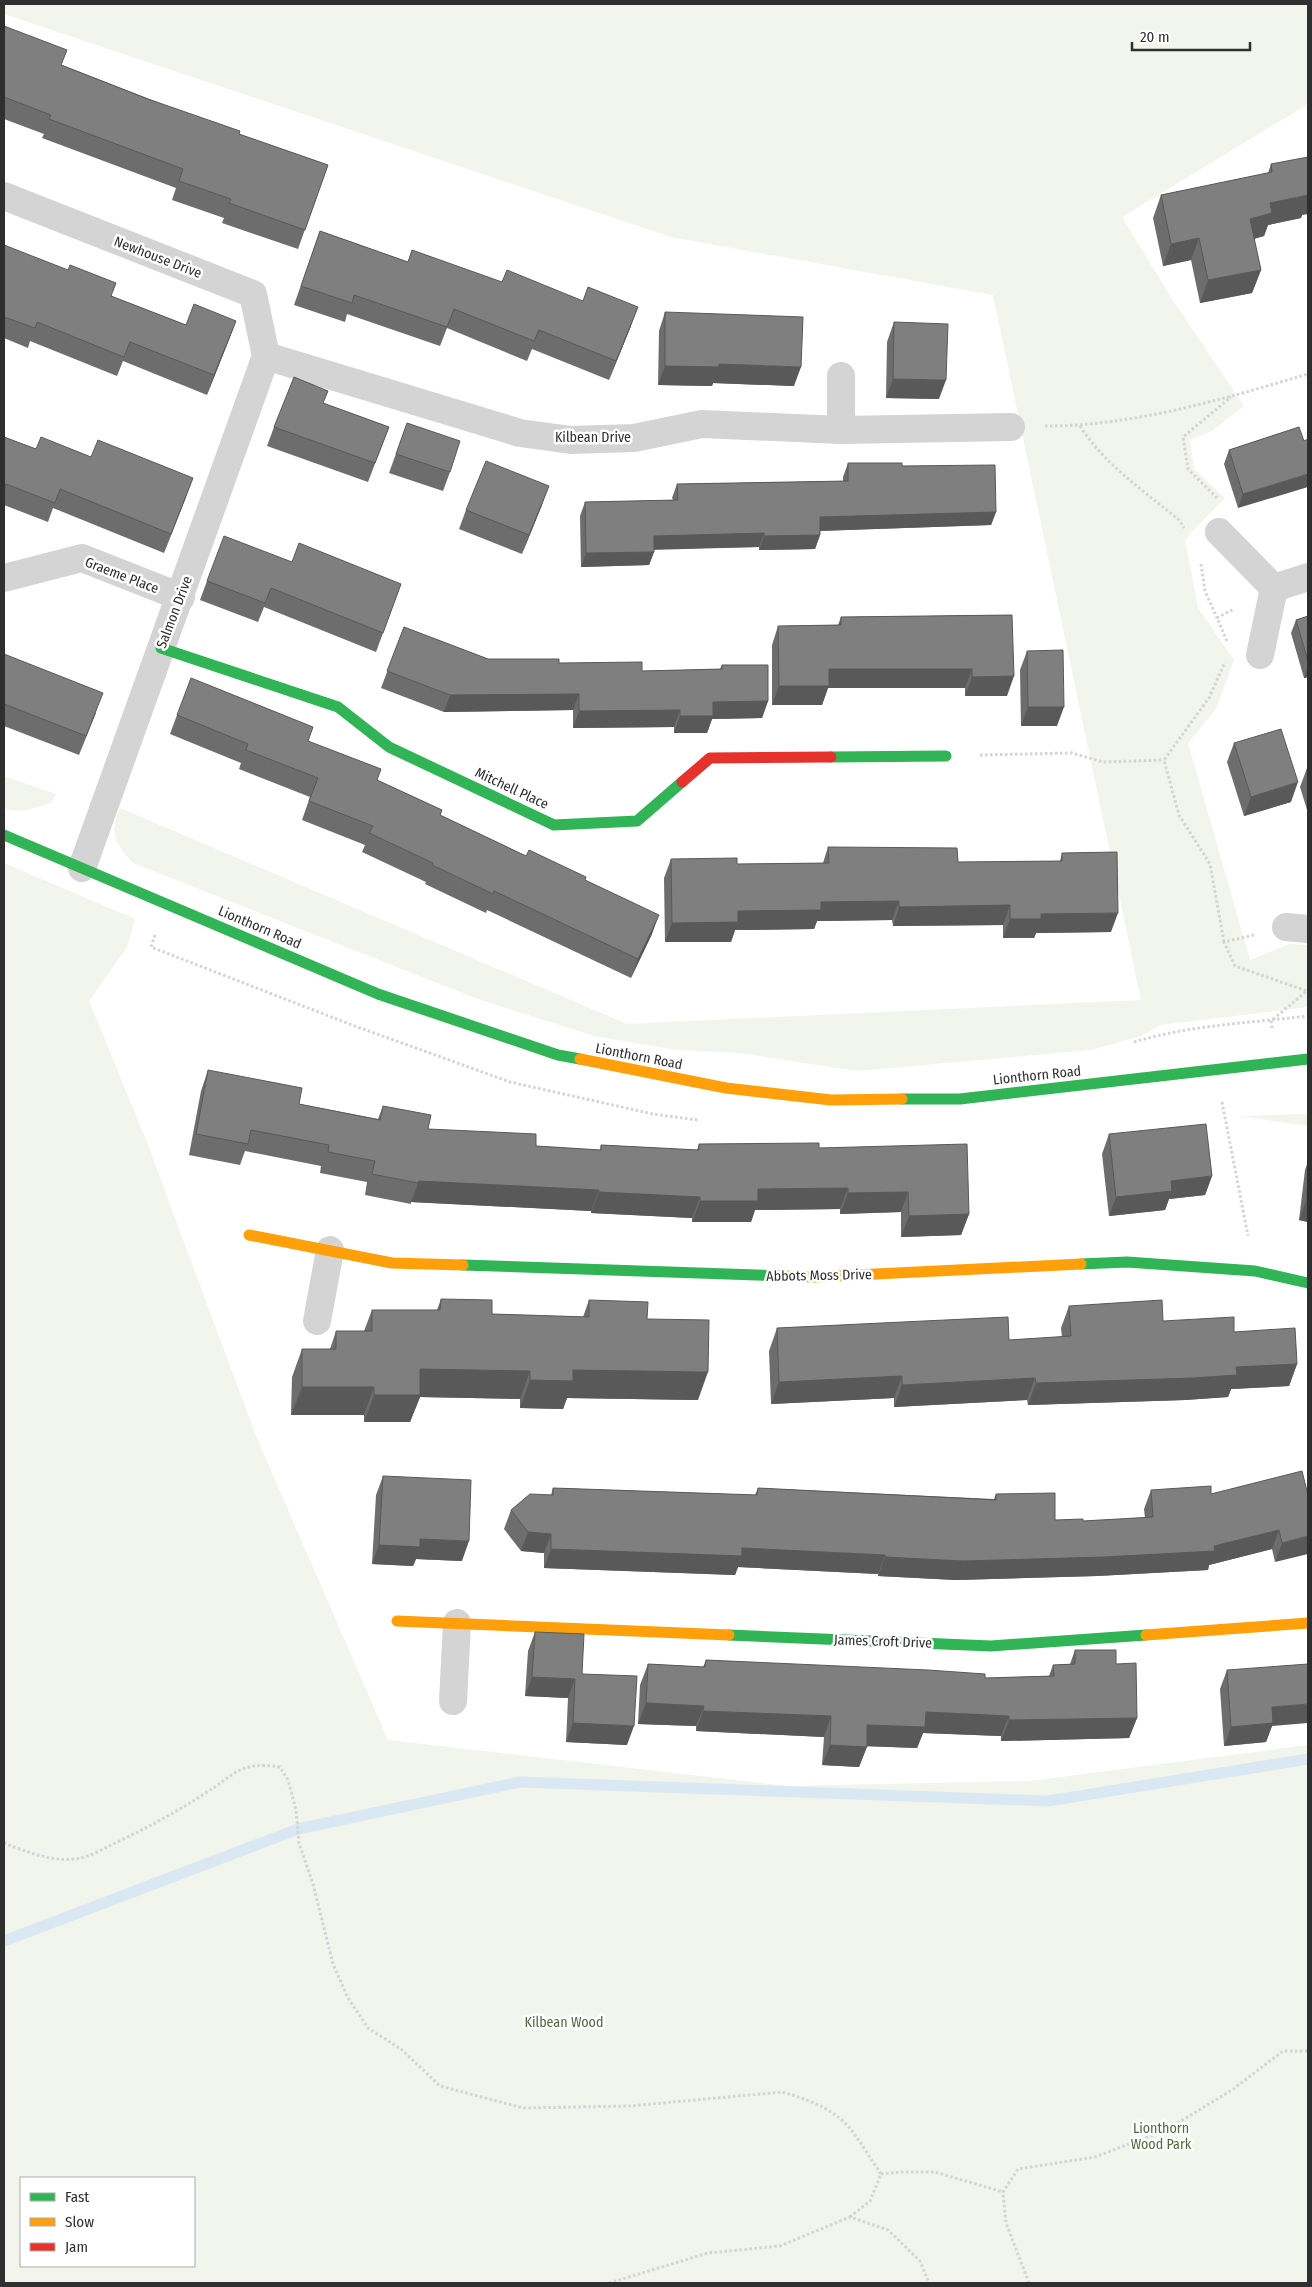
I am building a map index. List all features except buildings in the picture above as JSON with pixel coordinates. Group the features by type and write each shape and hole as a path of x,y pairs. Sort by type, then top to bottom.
{"street":[{"name":"Newhouse Drive","path":"4,196 253,294 266,356"},
{"name":"Kilbean Drive","path":"266,356 520,433 570,440 634,438 702,424 841,430 1011,427"},
{"name":"Salmon Drive","path":"82,868 161,648 181,598 266,356"},
{"path":"841,376 841,430"},
{"path":"1219,532 1274,588"},
{"name":"Graeme Place","path":"4,578 82,558 181,598"},
{"path":"1274,588 1308,577"},
{"path":"1260,655 1274,588"},
{"name":"Mitchell Place","path":"161,648 338,707 389,747 554,825 637,821 710,758 946,756"},
{"name":"Lionthorn Road","path":"4,835 378,994 549,1052 726,1088 830,1100 960,1099 1308,1059"},
{"name":"Abbots Moss Drive","path":"249,1235 392,1264 815,1277 1127,1262 1254,1271 1308,1283"},
{"path":"317,1321 330,1250"},
{"name":"James Croft Drive","path":"397,1621 991,1646 1308,1623"},
{"path":"453,1700 457,1623"}],"path":[{"path":"1011,427 1080,426 1160,413 1231,397 1308,374"},
{"path":"1188,468 1183,437 1231,397"},
{"path":"1080,426 1090,442 1107,461 1179,520 1189,535"},
{"path":"1200,557 1205,591 1218,618"},
{"path":"1164,760 1209,698 1226,661"},
{"path":"946,756 1072,753 1103,762 1164,760"},
{"path":"1164,760 1179,815 1210,864 1224,942 1236,966 1307,991 1271,1021"},
{"path":"1224,942 1297,928"},
{"path":"1132,1043 1159,1034 1308,1016"},
{"path":"1222,1102 1254,1271"},
{"path":"4,1843 32,1855 74,1860 147,1828 206,1794 244,1767 260,1764 280,1767 288,1780 296,1810 295,1820 299,1842 313,1884 333,1964 348,1998 368,2028 401,2049 440,2086 523,2108 630,2106 782,2092 812,2102 828,2110 842,2121 855,2134 881,2174"},
{"path":"1029,2283 1006,2223 1002,2192 1018,2169 1095,2157 1166,2130 1232,2090 1283,2051 1308,2051"},
{"path":"881,2174 936,2172 1002,2192"},
{"path":"609,2283 708,2253 780,2246 850,2217 870,2201 881,2174"},
{"path":"850,2217 888,2230 920,2261 929,2283"}],"green space":[{"path":"4,4 1308,4 1308,104 1122,217 1172,299 1244,406 1212,431 1190,440 1194,469 1225,498 1185,539 1198,608 1234,660 1216,709 1188,743 1250,960 1290,944 1308,945 1308,1007 1160,1025 1141,1036 1091,1050 857,1071 739,1053 677,1050 594,1036 478,999 133,863 122,850 116,838 115,825 120,808 627,1024 1141,1000 993,295 671,237 4,14"},
{"path":"4,776 56,794 51,803 28,810 9,810 4,808"},
{"path":"4,863 135,919 127,947 89,1001 146,1140 256,1436 388,1740 787,1786 1030,1781 1308,1745 1308,2283 4,2283"},
{"path":"1308,1114 1308,1126 1238,1116"}],"waterway":[{"path":"4,1941 298,1829 520,1782 1048,1801 1308,1759"}],"traffic: fast":[{"path":"161,648 338,707 389,747 554,825 637,821 682,782"},
{"path":"831,757 946,756"},
{"path":"4,835 378,994 558,1055 580,1059"},
{"path":"902,1099 960,1099 1308,1059"},
{"path":"1081,1264 1127,1262 1255,1271 1308,1283"},
{"path":"463,1265 783,1276"},
{"path":"729,1635 991,1646 1146,1635"}],"traffic: slow":[{"path":"580,1059 726,1088 831,1100 902,1099"},
{"path":"249,1235 392,1263 463,1265"},
{"path":"783,1276 815,1277 1081,1264"},
{"path":"397,1621 729,1635"},
{"path":"1146,1635 1308,1623"}],"traffic: jam":[{"path":"682,782 710,758 831,757"}],"park label":[{"name":"Kilbean Wood","path":"564,2022"},
{"name":"Lionthorn Wood Park","path":"1161,2136"}]}
